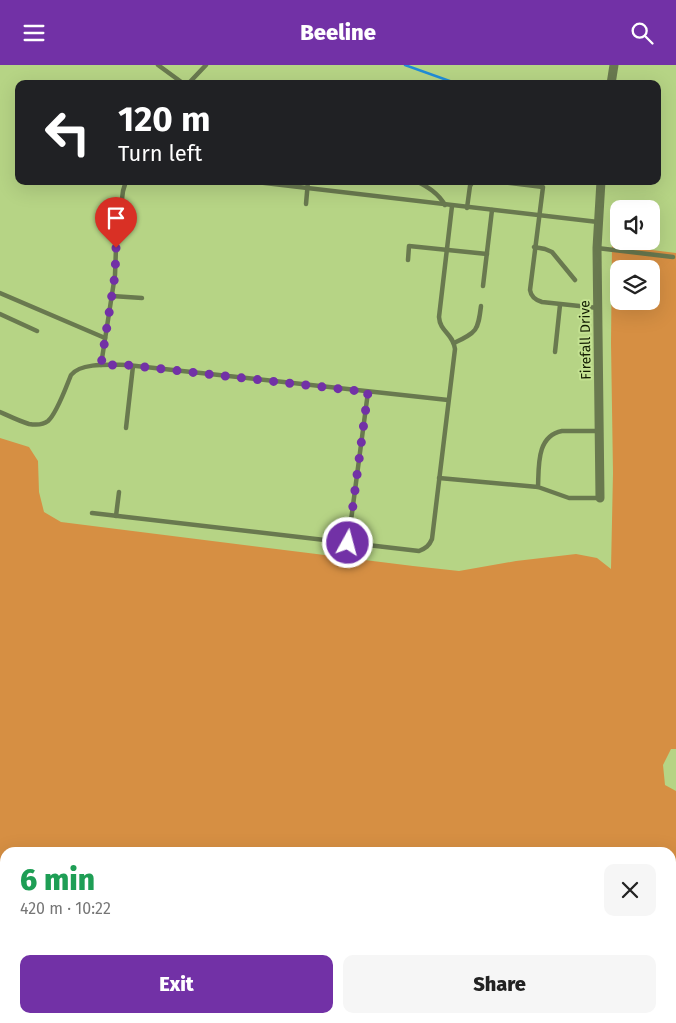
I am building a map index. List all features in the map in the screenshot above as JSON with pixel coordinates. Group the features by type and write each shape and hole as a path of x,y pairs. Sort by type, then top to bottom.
{"street":[{"path":"612,80 614,65"},
{"name":"Firefall Drive","path":"600,498 598,222 601,185"}],"lane":[{"path":"158,65 179,80"},
{"path":"192,80 206,65"},
{"path":"101,365 116,269 116,248 125,185"},
{"path":"282,185 598,222"},
{"path":"423,185 438,195 446,205"},
{"path":"467,208 471,185"},
{"path":"526,185 543,187 534,247 530,290 532,297 538,301 560,305 598,308"},
{"path":"306,205 308,188"},
{"path":"92,513 419,551 430,545 455,349 451,337 439,324 439,307 452,206"},
{"path":"483,285 492,210"},
{"path":"408,260 409,246 487,254"},
{"path":"534,247 552,252 574,280"},
{"path":"598,249 673,257"},
{"path":"0,293 105,338"},
{"path":"112,295 142,298"},
{"path":"555,352 560,305"},
{"path":"454,343 468,336 478,327 481,306"},
{"path":"0,315 37,331"},
{"path":"0,412 29,424 39,425 47,421 54,412 74,371 101,365 133,366 448,401"},
{"path":"126,428 133,366"},
{"path":"348,543 368,392"},
{"path":"538,487 542,446 550,435 562,431 600,431"},
{"path":"439,478 538,487 570,498 600,498"},
{"path":"116,515 119,491"}],"shaded area":[{"path":"612,250 652,250 676,253 676,749 671,749 663,765 665,785 676,791 676,847 0,847 0,438 29,447 38,461 39,492 44,512 61,522 459,571 516,561 576,554 597,558 611,569 613,473 611,310 660,310 660,260 612,260"}],"waterway":[{"path":"405,65 447,80"}],"route":[{"path":"116,248 115,275 101,365 127,365 368,392 348,543"}]}
